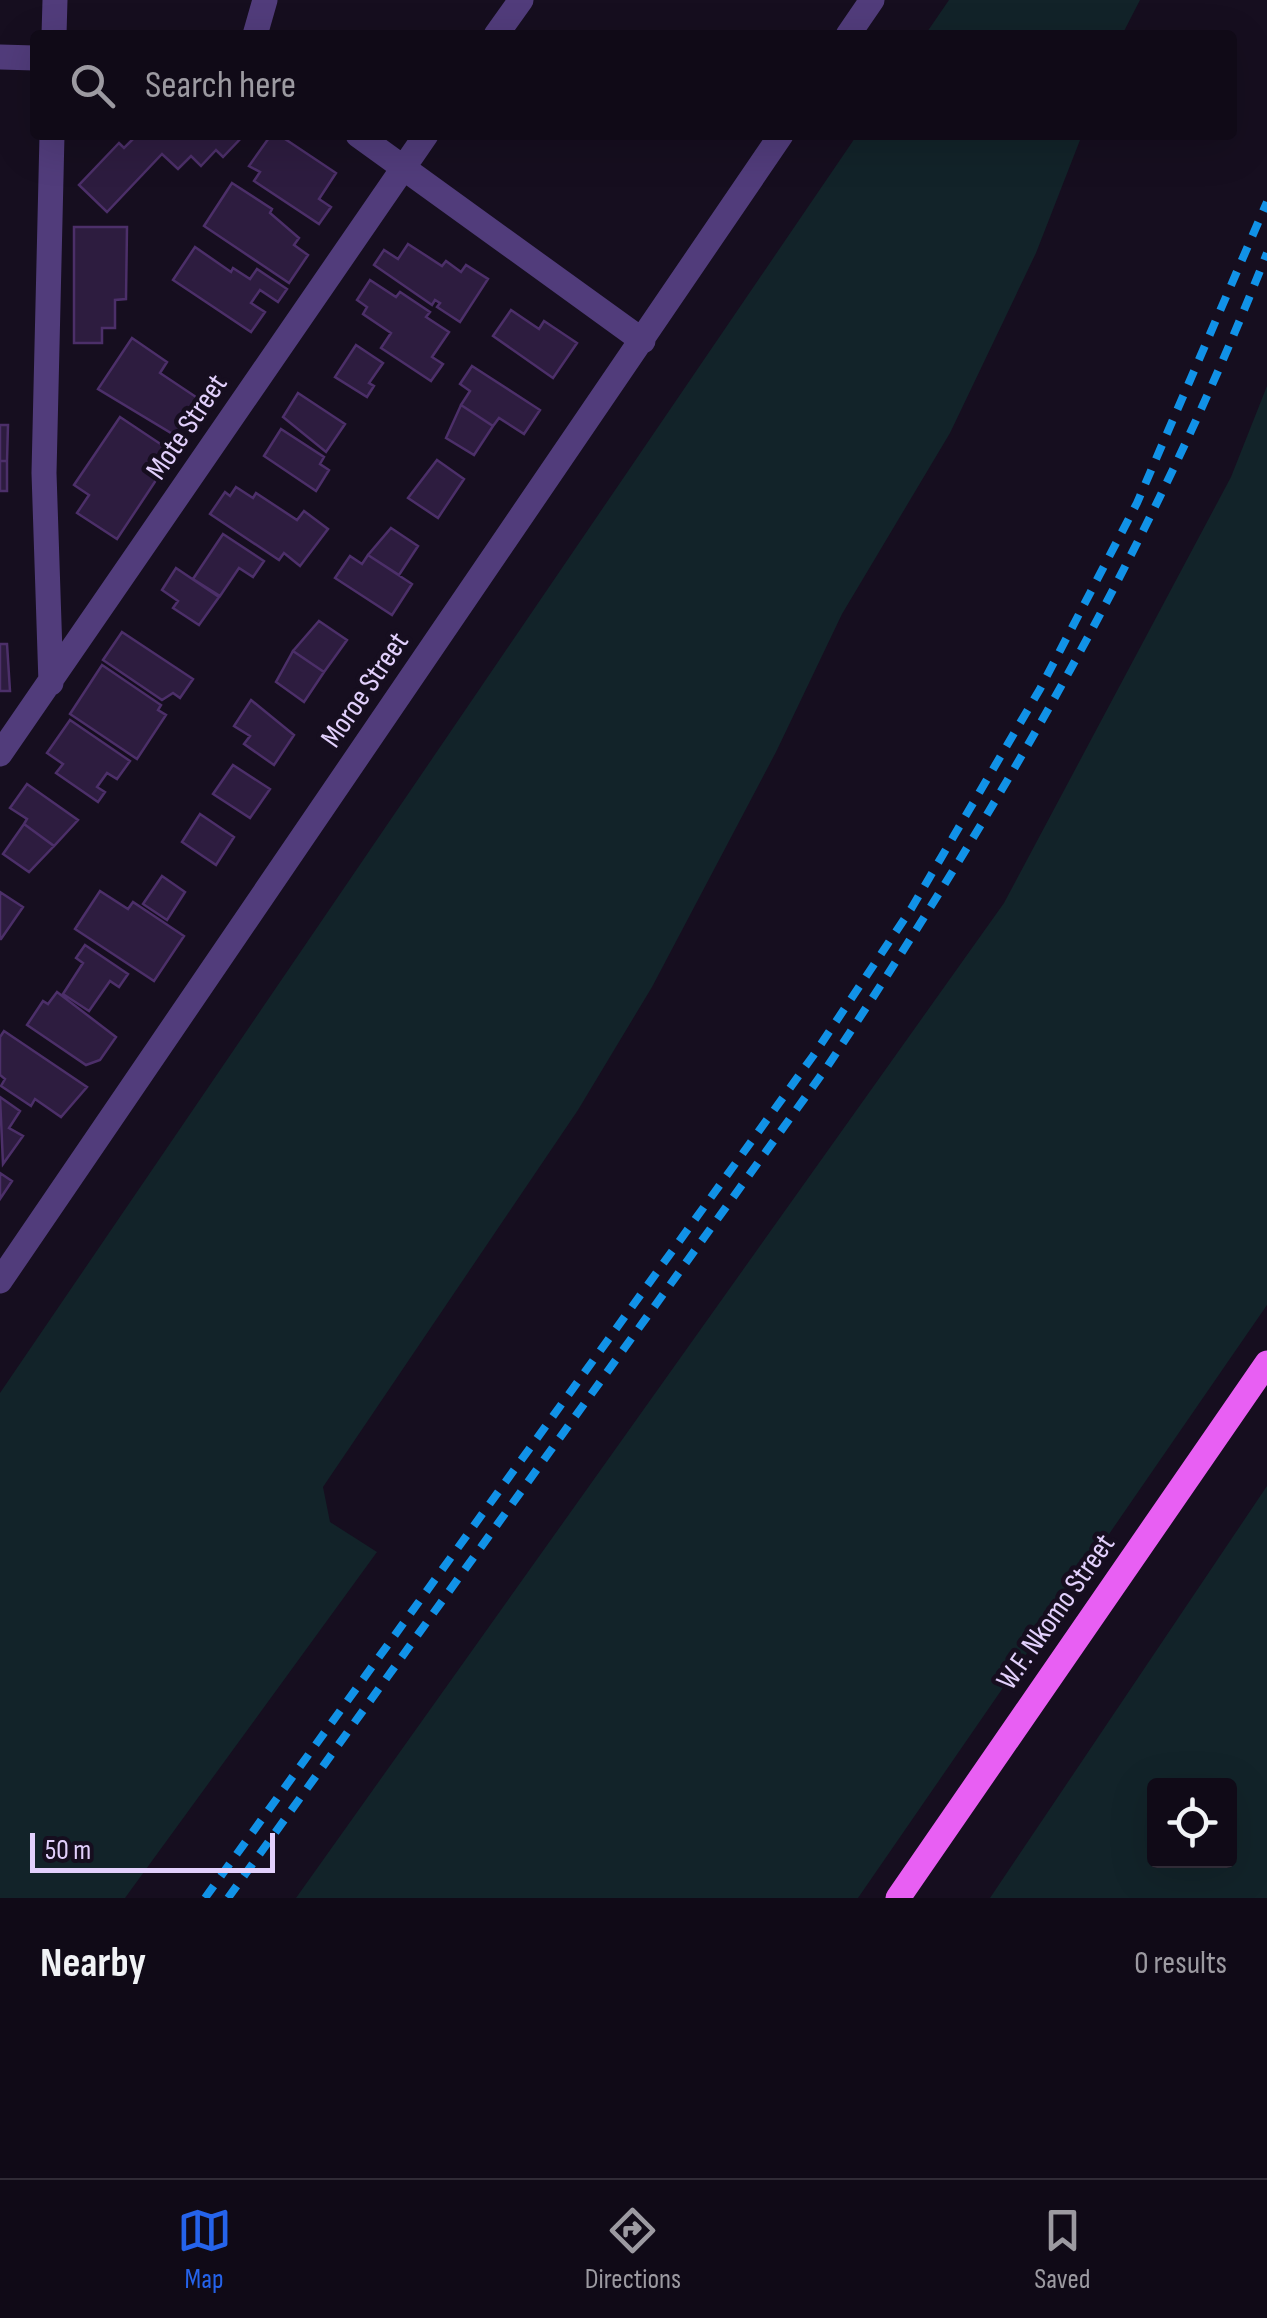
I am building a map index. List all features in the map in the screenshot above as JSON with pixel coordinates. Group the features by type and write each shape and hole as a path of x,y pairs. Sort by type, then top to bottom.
{"main road":[{"name":"W.F. Nkomo Street","path":"898,1898 1267,1363"}],"street":[{"path":"54,30 55,0"},
{"path":"256,30 265,0"},
{"path":"500,30 521,0"},
{"path":"851,30 872,0"},
{"path":"0,57 30,58"},
{"path":"51,683 44,473 52,140"},
{"path":"365,140 643,341"},
{"name":"Mote Street","path":"0,754 422,140"},
{"name":"Moroe Street","path":"0,1281 778,140"}],"shaded area":[{"path":"949,0 1140,0 1125,30 928,30"},
{"path":"854,140 1080,140 1036,253 950,433 842,614 776,752 652,987 578,1110 323,1487 330,1522 377,1552 125,1898 0,1898 0,1393"},
{"path":"1267,386 1267,1305 858,1898 296,1898 1004,903 1231,477"},
{"path":"1267,1486 1267,1898 990,1898"}],"building":[{"path":"132,140 239,140 223,157 216,150 201,166 191,156 178,169 162,154 107,212 79,185 119,143 124,148"},
{"path":"267,140 286,140 336,173 319,199 331,207 319,224 254,181 260,172 249,166"},
{"path":"232,183 272,209 270,213 299,238 294,245 308,255 289,283 204,226"},
{"path":"74,227 127,227 126,299 115,300 115,328 102,328 102,343 74,343"},
{"path":"408,244 442,266 446,261 461,272 466,265 488,279 460,322 437,307 440,303 435,300 432,305 374,265 384,250 398,259"},
{"path":"195,247 231,272 233,268 250,279 257,269 287,289 278,302 260,290 251,303 265,312 251,332 173,280"},
{"path":"370,280 396,297 400,292 430,312 426,317 449,332 432,357 443,364 431,381 381,348 391,333 363,314 367,307 357,300"},
{"path":"511,310 539,329 544,321 577,343 553,378 493,336"},
{"path":"132,338 167,362 160,373 205,403 181,439 98,389"},
{"path":"356,345 383,363 369,383 374,386 367,397 335,377"},
{"path":"472,366 540,410 524,434 499,418 493,426 461,405 470,391 460,384"},
{"path":"298,393 345,424 326,452 283,417"},
{"path":"461,405 493,426 474,455 446,438"},
{"path":"120,417 174,453 117,539 77,513 89,495 74,485"},
{"path":"0,425 8,425 7,461 0,461"},
{"path":"281,429 324,457 320,464 329,470 316,491 264,456"},
{"path":"437,460 464,479 438,518 408,498"},
{"path":"0,461 7,461 7,491 0,491"},
{"path":"236,487 253,498 256,493 297,520 304,511 328,529 300,566 284,553 279,560 210,514 225,492 230,496"},
{"path":"391,528 418,546 399,575 368,555"},
{"path":"223,534 264,561 253,577 239,568 220,596 193,579"},
{"path":"368,555 412,584 392,615 335,578 350,556 362,564"},
{"path":"176,568 219,597 199,625 173,608 178,601 162,590"},
{"path":"319,621 347,640 324,672 293,651"},
{"path":"122,632 193,679 180,698 173,693 162,700 103,660"},
{"path":"0,644 7,644 10,691 0,691"},
{"path":"293,651 324,672 304,702 276,682"},
{"path":"102,665 161,705 158,710 166,715 137,759 70,714"},
{"path":"251,700 294,735 274,765 244,744 250,736 234,726"},
{"path":"70,720 130,761 117,779 107,773 97,787 105,792 98,802 56,773 63,764 47,753"},
{"path":"233,765 270,789 250,818 213,794"},
{"path":"27,784 78,820 54,846 10,808"},
{"path":"200,814 234,837 216,865 182,842"},
{"path":"24,824 54,846 29,872 3,854"},
{"path":"162,876 185,892 167,920 143,904"},
{"path":"100,891 128,909 133,902 184,936 154,981 75,929"},
{"path":"0,892 23,907 1,939 0,939"},
{"path":"85,945 128,974 119,987 110,981 89,1011 63,994 83,963 76,958"},
{"path":"57,992 116,1037 100,1060 86,1065 27,1025 43,1001 48,1004"},
{"path":"4,1031 87,1087 61,1117 35,1099 31,1106 1,1086 5,1079 0,1075 0,1037"},
{"path":"0,1097 20,1111 9,1128 23,1136 3,1164"},
{"path":"0,1173 12,1181 0,1199"}],"railway":[{"path":"205,1898 813,1056 911,909 1040,689 1137,503 1267,202"},
{"path":"228,1898 827,1067 891,970 1012,772 1123,570 1175,466 1267,253"}]}
